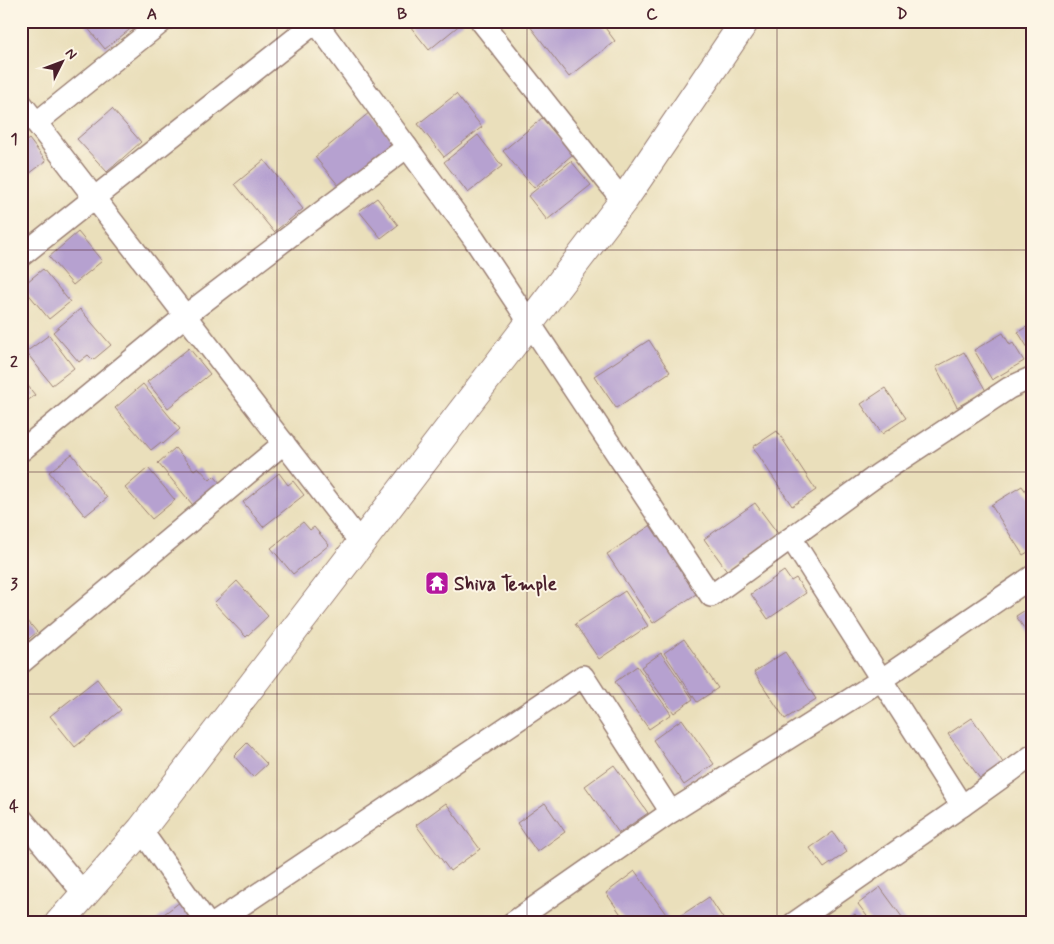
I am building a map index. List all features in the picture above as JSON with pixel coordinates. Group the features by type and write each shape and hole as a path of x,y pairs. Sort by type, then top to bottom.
{"street":[{"path":"36,123 163,21"},
{"path":"481,21 623,201"},
{"path":"59,923 141,830 623,201 745,21"},
{"path":"21,256 316,22 474,239 712,596 879,474 1008,388 1033,377"},
{"path":"21,103 360,542"},
{"path":"21,451 185,316 407,147"},
{"path":"21,663 284,443"},
{"path":"791,538 962,806"},
{"path":"512,923 671,812 881,680 1033,576"},
{"path":"215,923 583,676 671,812"},
{"path":"794,923 1033,755"},
{"path":"21,818 85,895"},
{"path":"141,830 207,923"}],"building":[{"path":"82,21 137,21 138,23 105,49"},
{"path":"406,21 461,21 462,23 429,50"},
{"path":"526,21 600,21 615,41 569,77"},
{"path":"456,94 482,127 444,157 418,124"},
{"path":"112,109 141,142 107,172 77,139"},
{"path":"370,112 394,142 339,186 315,157"},
{"path":"542,118 573,154 534,188 503,151"},
{"path":"478,135 502,166 468,193 444,162"},
{"path":"29,139 46,161 21,180 21,145"},
{"path":"264,160 303,209 274,232 235,184"},
{"path":"571,161 591,185 547,220 528,196"},
{"path":"377,198 398,225 381,238 359,211"},
{"path":"78,232 102,261 73,285 49,257"},
{"path":"43,269 70,302 49,319 22,286"},
{"path":"80,309 111,345 93,360 88,355 79,362 53,332"},
{"path":"1033,323 1033,356 1018,332"},
{"path":"1003,333 1010,345 1013,343 1024,361 992,380 974,350"},
{"path":"49,335 74,368 52,385 26,352"},
{"path":"649,340 670,372 616,408 594,376"},
{"path":"189,348 210,374 168,408 147,382"},
{"path":"964,352 986,391 957,407 936,367"},
{"path":"21,377 35,395 21,406"},
{"path":"143,384 180,429 163,444 161,442 151,450 115,408"},
{"path":"885,388 906,418 882,434 861,404"},
{"path":"777,431 816,490 792,506 753,447"},
{"path":"175,448 194,470 198,467 210,480 214,476 224,487 197,510 158,463"},
{"path":"72,454 107,498 85,516 49,472"},
{"path":"148,468 175,500 152,519 125,488"},
{"path":"279,473 288,485 293,481 304,495 263,527 243,502"},
{"path":"1022,486 1033,502 1033,549 1023,555 991,505"},
{"path":"755,503 779,535 728,572 704,539"},
{"path":"303,522 310,530 314,527 329,545 293,574 271,548"},
{"path":"653,524 699,592 653,623 607,554"},
{"path":"784,571 791,581 796,578 806,593 768,619 751,594"},
{"path":"237,581 268,616 246,637 214,603"},
{"path":"625,591 648,626 599,659 575,624"},
{"path":"1033,605 1033,642 1016,616"},
{"path":"21,613 37,632 23,644 21,643"},
{"path":"684,639 718,688 697,702 664,653"},
{"path":"785,652 816,699 785,719 754,672"},
{"path":"661,653 693,699 674,713 641,667"},
{"path":"637,666 671,714 649,729 615,682"},
{"path":"97,679 121,710 75,747 50,716"},
{"path":"972,718 1004,764 981,780 948,734"},
{"path":"682,719 714,764 684,785 653,740"},
{"path":"247,743 267,764 253,777 234,756"},
{"path":"614,765 648,813 619,833 585,786"},
{"path":"446,803 480,849 450,871 416,825"},
{"path":"545,803 565,832 537,852 517,823"},
{"path":"833,832 847,852 824,868 810,848"},
{"path":"635,871 668,917 661,923 627,923 606,893"},
{"path":"880,887 905,921 903,923 872,923 858,904"},
{"path":"709,897 726,923 680,923 677,918"},
{"path":"184,899 201,923 152,923"},
{"path":"855,914 862,923 844,923"}],"place":[{"name":"Shiva Temple","path":"437,583"}]}
